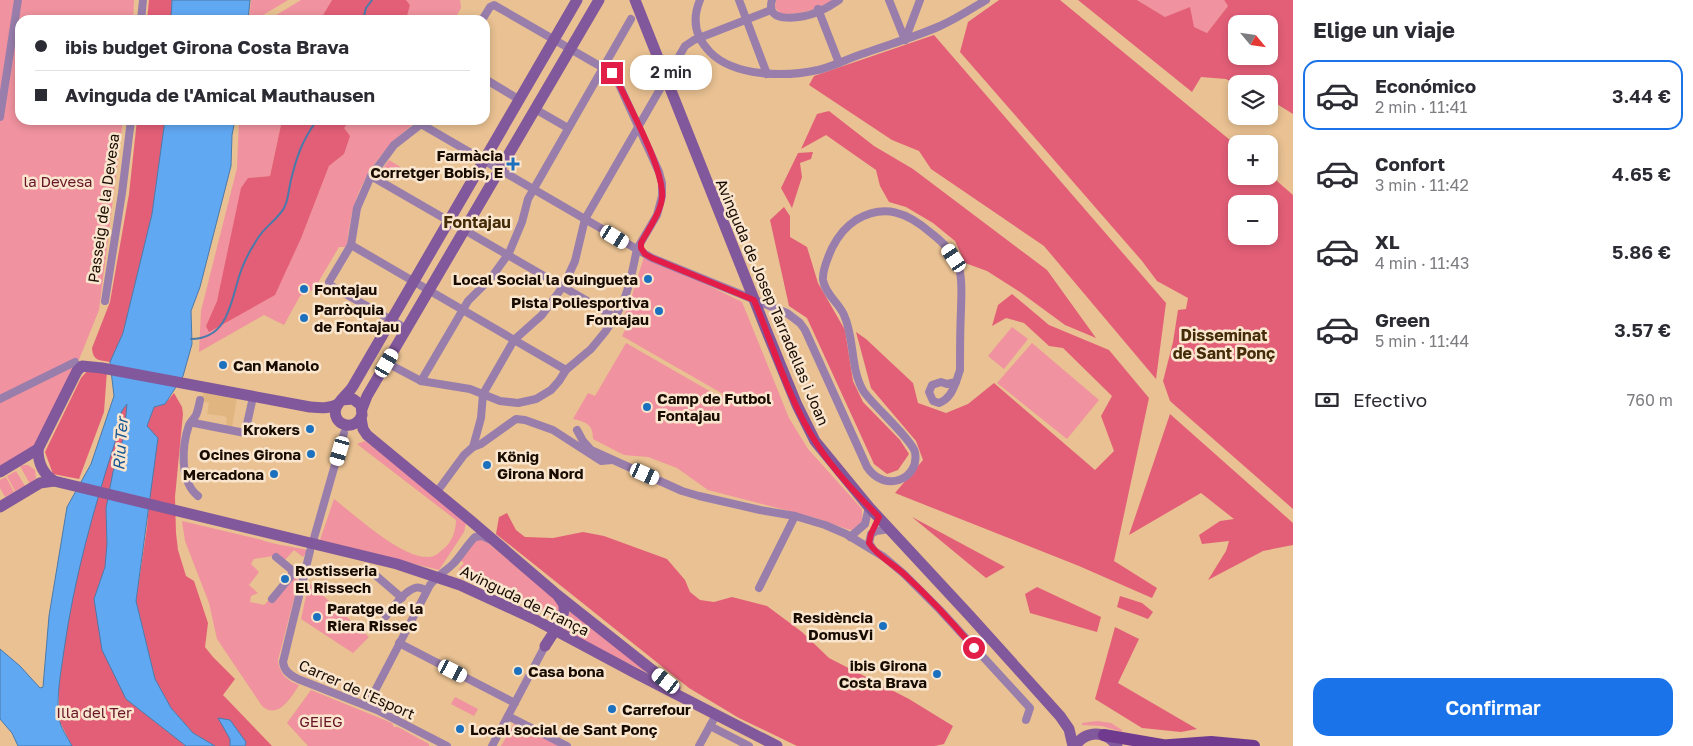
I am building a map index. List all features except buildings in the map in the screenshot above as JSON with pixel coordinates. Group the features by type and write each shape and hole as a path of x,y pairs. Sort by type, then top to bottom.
{"main road":[{"path":"577,0 354,386 340,402 336,414 345,427 356,423 362,413 367,396 599,0"},
{"name":"Avinguda de Josep Tarradellas i Joan","path":"635,0 790,389 810,432 826,455 869,507 1060,716 1069,729 1074,746"},
{"path":"59,483 48,477 42,468 38,449 79,364 319,408 333,407 349,398 356,400 362,413"},
{"name":"Avinguda de França","path":"362,413 363,429 367,436 555,593 694,704"},
{"path":"0,472 38,449"},
{"path":"0,507 40,483 59,483"},
{"name":"Avinguda de França","path":"59,483 397,564 460,584 534,619 777,746"},
{"path":"545,646 555,631 562,616 564,606 555,593"},
{"path":"534,619 546,621 562,616"},
{"path":"534,619 543,628 545,646"},
{"name":"Avinguda de Josep Tarradellas i Joan","path":"1060,716 1076,728 1112,740 1117,746"},
{"path":"1074,746 1082,738 1098,734 1160,745 1211,742 1254,746"}],"street":[{"path":"16,15 18,0"},
{"path":"142,15 143,0"},
{"path":"700,0 696,20 699,38 710,53 724,63 741,69 776,75 808,72 905,40 941,25 986,0"},
{"path":"740,0 767,74"},
{"path":"772,0 771,10 782,17 797,17 839,0"},
{"path":"890,0 905,40"},
{"path":"905,40 920,0"},
{"path":"387,363 421,381 464,388 506,402 518,403 542,397 559,382 566,370 591,349 615,317 630,282 639,246 659,209 662,190 659,172 617,80 612,73 494,6 490,7 485,15"},
{"path":"436,493 473,446 481,418 483,394 514,340 542,314 563,287 575,260 585,219 685,46 694,40 771,10"},
{"path":"818,10 839,63"},
{"path":"421,381 468,301 491,278 508,255 516,240 528,199 533,189 630,19"},
{"path":"0,117 15,20"},
{"path":"490,82 520,100"},
{"path":"535,109 568,128"},
{"name":"Passeig de la Devesa","path":"105,301 130,125"},
{"path":"407,329 330,285 329,282 351,245 357,208 371,176 394,144 418,125"},
{"path":"427,125 585,219 639,246 645,254 669,266 787,313 800,323 867,467 874,476 882,481 891,482 902,479 909,473 915,456 913,449 863,390 854,358 849,329 839,306 825,288 823,278 825,266 837,238 853,222 879,210 892,211 912,218 944,244 959,270 961,286 960,370 956,382"},
{"path":"371,176 615,317"},
{"path":"351,245 566,370"},
{"path":"0,399 79,364"},
{"path":"193,422 245,433 253,397"},
{"path":"198,496 190,486 185,474 184,462 190,423 193,422 196,416 200,400"},
{"path":"473,446 481,444 516,419 525,420 553,430 601,461 612,460"},
{"path":"314,538 345,427"},
{"path":"577,430 591,450 682,491 760,510 794,516 825,525 884,557 940,610 1024,701 1030,708 1026,720"},
{"path":"858,542 869,507"},
{"path":"759,588 794,516"},
{"path":"850,537 864,524 879,517"},
{"path":"874,551 869,543 879,517"},
{"path":"858,542 876,531 890,529"},
{"path":"367,706 426,590 436,577 443,574 470,542 478,536 495,542"},
{"name":"Carrer de l'Esport","path":"310,551 283,662 290,675 377,710 447,746"},
{"path":"276,557 292,571 304,577"},
{"path":"453,564 450,571 460,584"},
{"path":"272,599 291,576 292,571"},
{"path":"373,573 402,598"},
{"path":"386,616 402,598 416,588 426,590"},
{"path":"399,643 515,703"},
{"path":"492,746 545,646"},
{"path":"699,746 716,715"},
{"path":"508,716 567,746"},
{"path":"710,726 749,746"}],"shaded area":[{"path":"204,391 237,398 232,427 226,426 227,418 224,416 207,414 209,403 201,401"}],"green space":[{"name":"la Devesa","path":"0,0 134,0 133,15 15,15 15,125 122,125 99,310 78,362 33,450 0,468"},
{"path":"149,0 172,0 171,15 148,15"},
{"path":"251,0 288,0 263,15 250,15"},
{"path":"301,0 332,0 323,15 276,15"},
{"path":"332,0 406,0 410,5 407,15 323,15"},
{"path":"406,0 460,0 461,8 457,15 407,15 410,5"},
{"path":"776,0 835,0 809,11 795,14 780,14 775,7"},
{"path":"999,0 1060,0 1228,138 1228,185 1278,185 1278,182 1293,195 1293,509 1170,401 1163,381 1173,342 1178,310 1186,309 1188,298 1157,281 1142,261 960,52 968,22"},
{"path":"1078,0 1137,0 1165,17 1190,7 1194,27 1207,33 1228,6 1224,0 1293,0 1293,114 1278,105 1278,75 1228,75 1228,80 1201,77 1192,92"},
{"path":"1137,0 1224,0 1228,6 1207,33 1165,17"},
{"path":"934,35 1166,303 1156,379 1044,246 931,169 919,151 892,140 809,85 814,76"},
{"path":"829,111 874,146 913,169 1047,270 1096,338 1065,325 1020,292 987,271 965,263 955,241 933,223 906,207 889,202 880,186 876,170 826,135 801,149 817,114"},
{"path":"136,125 164,125 152,214 123,333 110,362 95,358 92,348 110,302 129,194"},
{"path":"239,125 281,125 270,176 248,178 217,301 206,326 302,236 329,166 344,154 343,128 346,125 412,125 394,141 374,165 359,193 354,208 348,234 348,244 345,247 339,247 319,281 320,286 300,296 284,325 264,315 199,352 201,311 237,168"},
{"path":"281,125 346,125 344,128 350,136 344,154 329,166 302,236 275,295 209,332 206,326 217,301 241,188 248,178 270,176"},
{"path":"813,152 811,159 800,163 802,177 792,208 781,188 798,153"},
{"path":"389,160 402,168 394,181 380,172"},
{"path":"784,207 790,216 790,237 807,247 818,283 845,330 853,381 863,402 900,440 909,454 898,470 887,474 874,464 807,318 789,306 770,220"},
{"path":"645,254 742,302 789,418 808,449 862,509 862,522 852,530 816,518 708,490 677,468 648,457 624,455 593,439 592,430 588,424 573,419 588,393 595,396 626,343 720,397 701,430 723,394 622,336 630,321 623,317 628,308"},
{"path":"1012,294 1049,325 1109,350 1149,398 1114,561 1157,588 1152,598 1079,566 895,493 923,460 916,441 871,388 856,332 913,383 918,403 946,413 968,404 994,383 1095,470 1114,451 1101,416 1112,396 1063,348 1049,346 1024,323 1006,318 992,326 998,305"},
{"path":"1012,327 1028,339 1004,369 988,356"},
{"path":"1032,343 1099,400 1067,439 997,383"},
{"path":"88,370 107,371 104,412 79,479 53,474 45,452 81,378"},
{"path":"174,393 182,407 183,414 175,497 178,550 186,576 194,581 208,623 205,647 235,679 223,695 272,746 245,746 246,742 219,718 230,739 230,746 215,746 193,733 171,708 155,679 136,601 150,492 147,426 154,407 165,404"},
{"name":"Illa del Ter","path":"128,403 124,436 113,472 106,508 107,544 105,567 94,599 126,699 186,746 72,746 59,720 59,686 75,584 100,486 116,439 120,412"},
{"path":"1170,414 1293,523 1293,545 1263,551 1208,580 1226,551 1229,541 1202,544 1199,535 1220,521 1234,519 1201,493 1129,535"},
{"path":"365,441 461,516 466,523 464,532 439,570 320,540 334,499 379,535 418,556 429,557 436,555 448,544 453,536 456,520 357,444"},
{"path":"28,465 35,470 36,478 30,484 20,466"},
{"path":"16,471 25,486 15,491 7,476"},
{"path":"6,477 14,492 5,497 0,488 0,480"},
{"path":"507,513 516,530 525,537 553,538 583,532 604,536 667,559 685,580 690,592 700,600 714,602 732,597 767,606 802,632 829,658 909,699 953,726 944,744 935,746 797,746 739,718 689,688 496,534 499,517"},
{"path":"912,517 1005,567 986,578"},
{"path":"182,521 270,543 308,550 303,557 294,550 285,560 273,556 254,559 251,564 259,572 249,585 258,593 251,596 250,602 264,605 269,600 276,599 294,577 299,580 278,660 284,676 299,685 284,706 279,709 268,710 262,706 217,639 209,603 185,541"},
{"path":"478,539 483,539 559,601 559,613 556,617 493,585 460,572 459,569 464,563 460,560"},
{"path":"309,583 369,637 353,653 301,619"},
{"path":"1037,587 1101,617 1097,632 1030,613 1025,594"},
{"path":"1120,596 1142,603 1153,612 1148,619 1117,607"},
{"path":"570,612 574,612 645,669 644,671 567,632 563,624"},
{"path":"1115,627 1139,639 1118,683 1197,729 1181,732 1142,728 1095,699"},
{"name":"GEiEG","path":"311,690 392,723 394,727 398,727 429,744 429,746 308,746 287,723"},
{"path":"455,697 478,709 474,716 451,704"},
{"path":"1097,721 1111,723 1122,730 1122,732 1102,726 1082,725 1082,723"},
{"path":"515,722 561,746 501,746"}],"water":[{"path":"172,0 250,0 248,15 171,15"},
{"path":"164,125 234,125 231,166 200,287 191,311 192,344 183,376 165,404 154,407 147,426 158,438 136,601 155,679 171,708 193,733 215,746 186,746 126,699 102,650 94,599 105,567 107,544 106,508 113,472 124,436 127,404 119,417 115,442 92,519 68,624 59,684 58,710 61,725 72,746 18,746 12,733 0,719 0,649 20,666 40,688 43,687 49,616 67,507 91,464 114,396 110,362 123,333 152,214"},
{"path":"218,718 230,720 246,742 245,746 230,746 230,739"}],"waterway":[{"path":"364,15 366,8 372,0"},
{"path":"191,339 204,337 214,332 222,324 232,303 242,268 249,253 261,234 285,206 299,153 314,125"}],"place":[{"name":"Farmàcia Corretger Bobis, E","path":"513,164"},
{"name":"Local Social la Guingueta","path":"648,279"},
{"name":"Fontajau","path":"304,289"},
{"name":"Pista Poliesportiva Fontajau","path":"659,311"},
{"name":"Parròquia de Fontajau","path":"304,318"},
{"name":"Can Manolo","path":"223,365"},
{"name":"Camp de Futbol Fontajau","path":"647,407"},
{"name":"Krokers","path":"310,429"},
{"name":"Ocines Girona","path":"311,454"},
{"name":"König Girona Nord","path":"487,465"},
{"name":"Mercadona","path":"274,474"},
{"name":"Rostisseria El Rissech","path":"285,579"},
{"name":"Paratge de la Riera Rissec","path":"317,617"},
{"name":"Residència DomusVi","path":"883,626"},
{"name":"Casa bona","path":"518,671"},
{"name":"ibis Girona Costa Brava","path":"937,674"},
{"name":"Carrefour","path":"612,709"},
{"name":"Local social de Sant Ponç","path":"460,729"}],"district":[{"name":"Fontajau","path":"477,222"},
{"name":"Disseminat de Sant Ponç","path":"1224,344"}],"route":[{"path":"612,73 617,80 659,172 662,183 659,209 641,243 641,248 645,254 669,266 754,300 792,393 815,441 879,517 869,543 874,551 904,574 974,648"}],"water label":[{"name":"Riu Ter","path":"120,444"}]}
